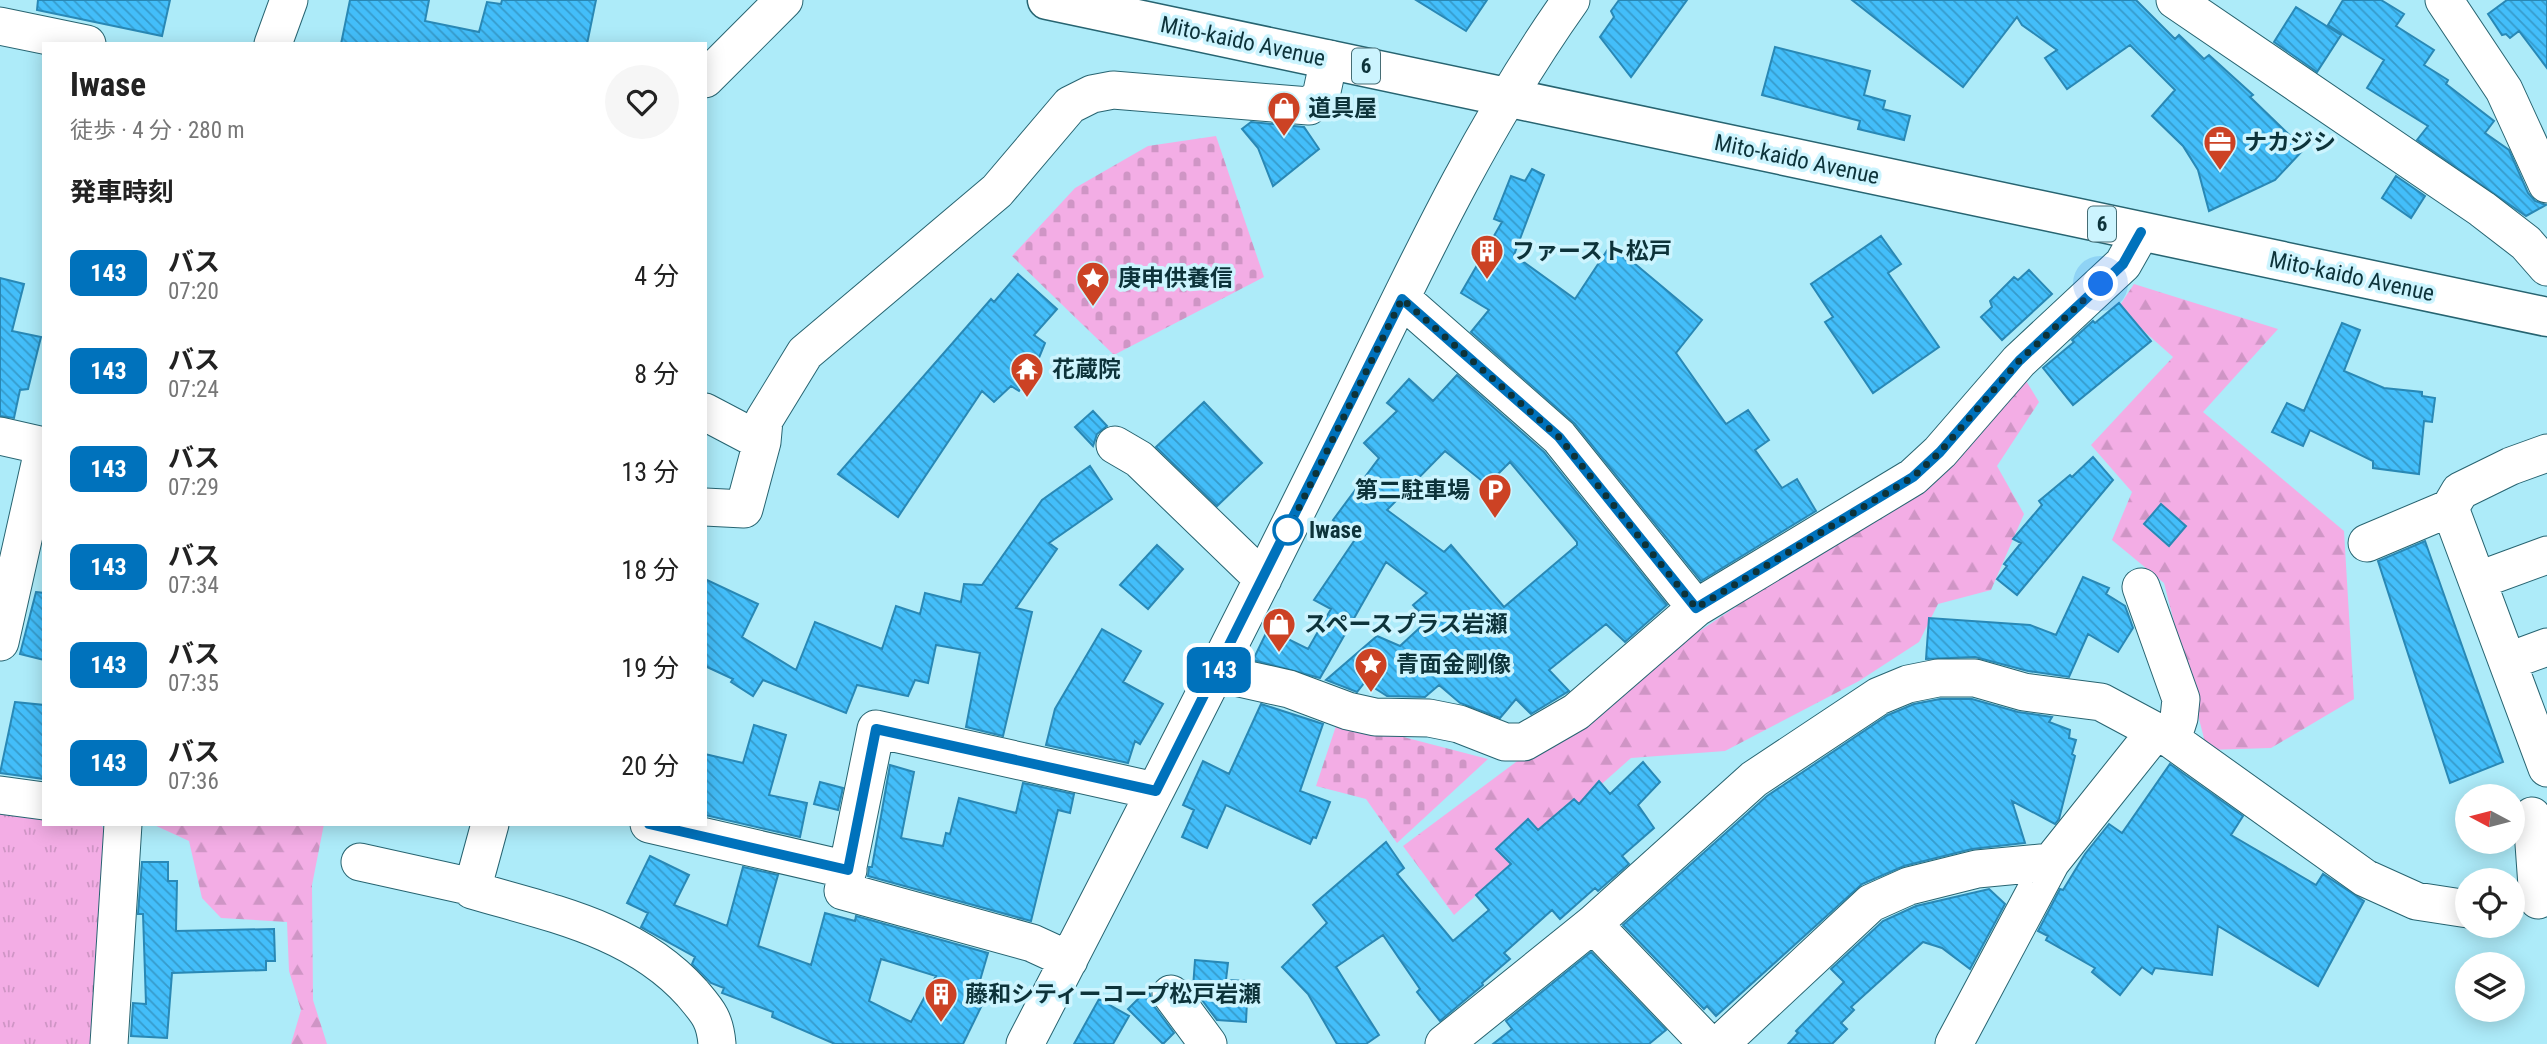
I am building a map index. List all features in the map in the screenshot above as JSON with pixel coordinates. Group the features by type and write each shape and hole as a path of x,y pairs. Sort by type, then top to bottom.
{"highway":[{"name":"Mito-kaido Avenue","path":"1047,0 2547,317"}],"street":[{"path":"274,42 289,0"},
{"path":"707,77 784,0"},
{"path":"1026,1044 1217,674 1461,178 1508,96 1572,0"},
{"path":"2175,0 2482,209 2546,261"},
{"path":"2444,0 2504,90 2547,184"},
{"path":"0,26 77,42"},
{"path":"707,507 744,509 762,442 764,420 805,353 997,191 1070,105 1092,94 1113,90 1294,107 1309,106 1321,96 1329,58"},
{"path":"1217,674 1289,690 1348,711 1375,717 1429,718 1459,724 1505,742 1524,742 1576,712 1696,608 1913,477 1940,452 2019,361 2123,264 2141,232"},
{"path":"1402,299 1559,437 1696,608"},
{"path":"707,413 762,442"},
{"path":"0,436 42,446"},
{"path":"1115,445 1139,460 1263,579"},
{"path":"2367,543 2450,508 2460,491 2511,466 2547,453"},
{"path":"0,642 42,455"},
{"path":"2450,508 2544,749"},
{"path":"2479,580 2547,555"},
{"path":"1954,1044 2051,862 2179,718 2181,699 2141,587"},
{"path":"2509,662 2547,647"},
{"path":"1444,1044 1593,924 1754,779 1879,696 1908,684 1938,678 1975,678 2024,692 2101,702 2164,736 2365,878 2416,901 2455,907"},
{"path":"1069,960 1032,943 844,891 876,729 1156,791"},
{"path":"0,795 42,801"},
{"path":"2531,816 2533,900"},
{"path":"109,1044 123,826"},
{"path":"472,887 489,826"},
{"path":"658,826 848,870"},
{"path":"360,862 472,887 472,890 580,922 640,948 680,980 704,1007 716,1023 717,1044"},
{"path":"1720,1044 1871,903 1909,886 1977,869 2051,862"},
{"path":"1593,924 1708,1044"},
{"path":"1171,994 1208,1044"}],"green space":[{"path":"1216,136 1264,277 1114,355 1012,256 1075,188 1148,146"},
{"path":"2134,284 2278,329 2203,412 2344,531 2354,699 2271,748 2207,750 2164,583 2112,540 2132,492 2091,445 2173,357 2118,308"},
{"path":"2020,371 2039,402 1997,466 2024,514 1991,590 1938,604 1919,642 1859,681 1725,751 1631,758 1454,915 1403,846 1625,681 1909,491"},
{"path":"1338,720 1488,759 1397,843 1366,799 1316,786"},
{"path":"0,811 42,817 42,826 102,826 110,836 96,1044 0,1044"},
{"path":"156,826 324,826 312,885 313,1000 327,1044 291,1044 301,1010 289,971 287,922 221,918 202,898 189,841"}],"building":[{"path":"38,0 170,0 162,36 37,10"},
{"path":"350,0 429,0 425,21 479,32 487,2 501,4 502,0 596,0 587,42 341,42"},
{"path":"1416,0 1487,0 1466,31"},
{"path":"1619,0 1687,0 1631,77 1600,37 1614,17 1611,11"},
{"path":"1852,0 2136,0 2175,39 2179,35 2204,59 2209,55 2253,95 2250,97 2304,149 2275,180 2209,211 2198,170 2183,146 2152,116 2175,90 2130,45 2067,89 2045,58 2057,50 2022,25 2017,17 1963,87"},
{"path":"2343,0 2381,0 2404,14 2396,26 2434,50 2424,65 2448,80 2446,84 2494,121 2485,133 2509,150 2528,193 2535,201 2546,205 2526,216 2417,140 2428,126 2367,88 2384,60 2328,25"},
{"path":"2507,0 2547,0 2547,68 2519,31 2510,38 2506,34 2502,35 2488,14"},
{"path":"2296,7 2341,35 2317,72 2274,42"},
{"path":"1775,47 1870,71 1864,95 1885,101 1883,109 1910,116 1904,140 1858,129 1860,121 1762,95"},
{"path":"1251,122 1304,127 1319,149 1273,186 1258,148 1242,129"},
{"path":"1532,169 1544,175 1514,255 1575,299 1610,246 1702,320 1676,353 1726,424 1748,410 1769,440 1755,450 1782,488 1797,479 1816,511 1701,581 1575,424 1471,332 1489,310 1461,293 1502,222 1494,219 1511,176 1525,181"},
{"path":"2396,176 2425,196 2411,218 2382,198"},
{"path":"1881,236 1901,264 1888,273 1939,347 1873,393 1825,322 1833,317 1811,284"},
{"path":"2029,270 2052,294 2002,340 1981,317 1992,307 1990,301 2014,277 2018,280"},
{"path":"1018,274 1057,309 1034,335 1045,343 1034,370 1019,391 1011,386 994,402 982,391 898,517 838,474 991,299 994,302"},
{"path":"0,278 24,284 12,331 41,337 28,389 20,390 14,418 0,416"},
{"path":"2119,303 2151,341 2073,405 2043,368 2074,342 2072,340 2093,321 2095,323"},
{"path":"2342,323 2360,330 2344,371 2384,388 2422,392 2422,396 2435,398 2432,422 2424,421 2419,474 2373,468 2373,461 2310,430 2303,446 2272,432 2287,403 2304,411"},
{"path":"1457,375 1544,452 1667,605 1625,642 1606,624 1549,670 1569,691 1531,714 1516,699 1500,718 1460,703 1439,685 1425,697 1387,696 1365,682 1357,692 1326,680 1377,636 1400,646 1427,621 1413,605 1427,593 1386,562 1320,678 1253,660 1268,629 1308,649 1331,609 1314,600 1356,538 1333,520 1379,458 1364,443 1397,411 1387,403 1409,379 1433,401","holes":["1445,451 1487,485 1510,462 1577,542 1577,545 1504,607 1451,545 1444,552 1387,510"]},
{"path":"1204,402 1262,463 1217,506 1156,447"},
{"path":"1093,411 1107,426 1097,434 1093,446 1075,427"},
{"path":"2093,457 2113,480 2017,595 1997,579 2007,566 2004,564 2021,543 2013,539 2042,505 2039,501 2070,475 2072,477"},
{"path":"1090,466 1112,499 1049,543 1057,549 1016,608 1032,612 1003,736 966,727 980,653 936,645 928,683 915,680 908,696 857,685 846,713 763,680 753,696 731,682 733,679 707,667 707,580 758,604 742,637 796,670 815,622 882,649 896,606 920,614 925,593 961,602 964,584 982,585 1042,500"},
{"path":"2161,504 2186,526 2169,546 2144,524"},
{"path":"2425,541 2503,762 2450,783 2378,561"},
{"path":"1157,545 1183,569 1148,609 1120,585"},
{"path":"2083,577 2109,588 2106,594 2125,606 2133,628 2118,652 2088,634 2069,677 2028,671 1975,657 1926,659 1929,618 2030,625 2056,635"},
{"path":"36,592 42,593 42,660 20,654"},
{"path":"1102,629 1141,651 1123,682 1163,704 1140,744 1135,741 1128,763 1046,745 1055,709"},
{"path":"1940,699 1972,699 2018,712 2052,717 2049,722 2070,730 2069,738 2076,740 2072,754 2075,756 2059,819 2055,824 2012,801 2025,843 1972,849 1904,866 1862,884 1716,1016 1707,1006 1704,1009 1623,925 1767,796 1888,715 1914,704"},
{"path":"15,702 42,705 42,779 0,773"},
{"path":"1261,704 1323,724 1300,791 1330,802 1316,838 1313,837 1310,844 1226,805 1207,848 1182,837 1194,810 1183,805 1203,761 1229,774"},
{"path":"754,725 786,735 769,795 807,803 800,837 707,815 707,754 743,763"},
{"path":"1643,762 1660,782 1638,805 1654,828 1622,856 1629,864 1598,891 1595,888 1560,919 1552,910 1504,953 1510,959 1440,1021 1417,992 1420,989 1383,935 1336,967 1379,1035 1366,1044 1337,1044 1308,994 1282,967 1327,923 1313,905 1386,842 1404,868 1397,874 1453,941 1489,910 1476,895 1511,864 1496,849 1528,819 1538,830 1574,799 1579,804 1599,781 1610,794"},
{"path":"2170,764 2243,816 2231,835 2316,885 2323,874 2364,901 2318,986 2218,926 2212,975 2155,968 2152,974 2142,967 2120,995 2092,972 2095,968 2046,940 2048,936 2038,931 2060,889 2063,890 2085,854 2109,824 2122,833"},
{"path":"890,765 914,772 901,838 943,846 946,833 950,834 959,798 1016,813 1023,783 1074,794 1070,813 1058,810 1031,921 868,876 869,867 872,867"},
{"path":"820,782 843,788 838,810 814,804"},
{"path":"650,856 689,875 674,905 727,926 743,867 778,875 758,946 811,965 825,913 855,921 856,916 988,953 974,1001 982,1005 963,1044 835,1044 772,1017 773,1012 722,993 724,988 711,983 692,964 695,957 641,927 648,913 627,903","holes":["881,959 936,976 911,1022 869,1001"]},
{"path":"142,862 168,862 168,881 177,881 176,931 274,929 275,961 266,961 266,970 172,973 167,1038 131,1036 133,1003 146,1004 143,914 138,914"},
{"path":"1989,889 2005,904 1970,969 1942,948 1923,942 1851,1007 1854,1010 1841,1023 1847,1029 1832,1044 1788,1044 1798,1033 1796,1031 1844,982 1831,969 1883,921 1916,906"},
{"path":"1591,952 1666,1030 1649,1044 1493,1044 1512,1029 1506,1021"},
{"path":"1195,960 1228,963 1226,980 1248,981 1246,1022 1217,1020 1193,988"},
{"path":"1148,989 1154,1006 1174,1033 1163,1044 1128,1009"},
{"path":"1099,999 1129,1016 1113,1044 1074,1044"}],"bus line":[{"name":"143","path":"658,826 848,870 876,729 1156,791 1217,674 1402,299 1559,437 1696,608 1785,553 1851,517 1913,477 1940,452 1965,419 2019,361 2123,264 2141,232"}],"place":[{"name":"道具屋","path":"1284,138"},
{"name":"ナカジシ","path":"2220,172"},
{"name":"ファースト松戸","path":"1487,281"},
{"name":"庚申供養信","path":"1093,308"},
{"name":"花蔵院","path":"1027,399"},
{"name":"第二駐車場","path":"1495,520"},
{"name":"Iwase","path":"1288,530"},
{"name":"スペースプラス岩瀬","path":"1279,654"},
{"name":"青面金剛像","path":"1371,694"},
{"name":"藤和シティーコープ松戸岩瀬","path":"941,1024"}],"route":[{"path":"1288,530 1402,299 1559,437 1696,608 1785,553 1851,517 1913,477 1940,452 1965,419 2019,361 2101,284"}]}
